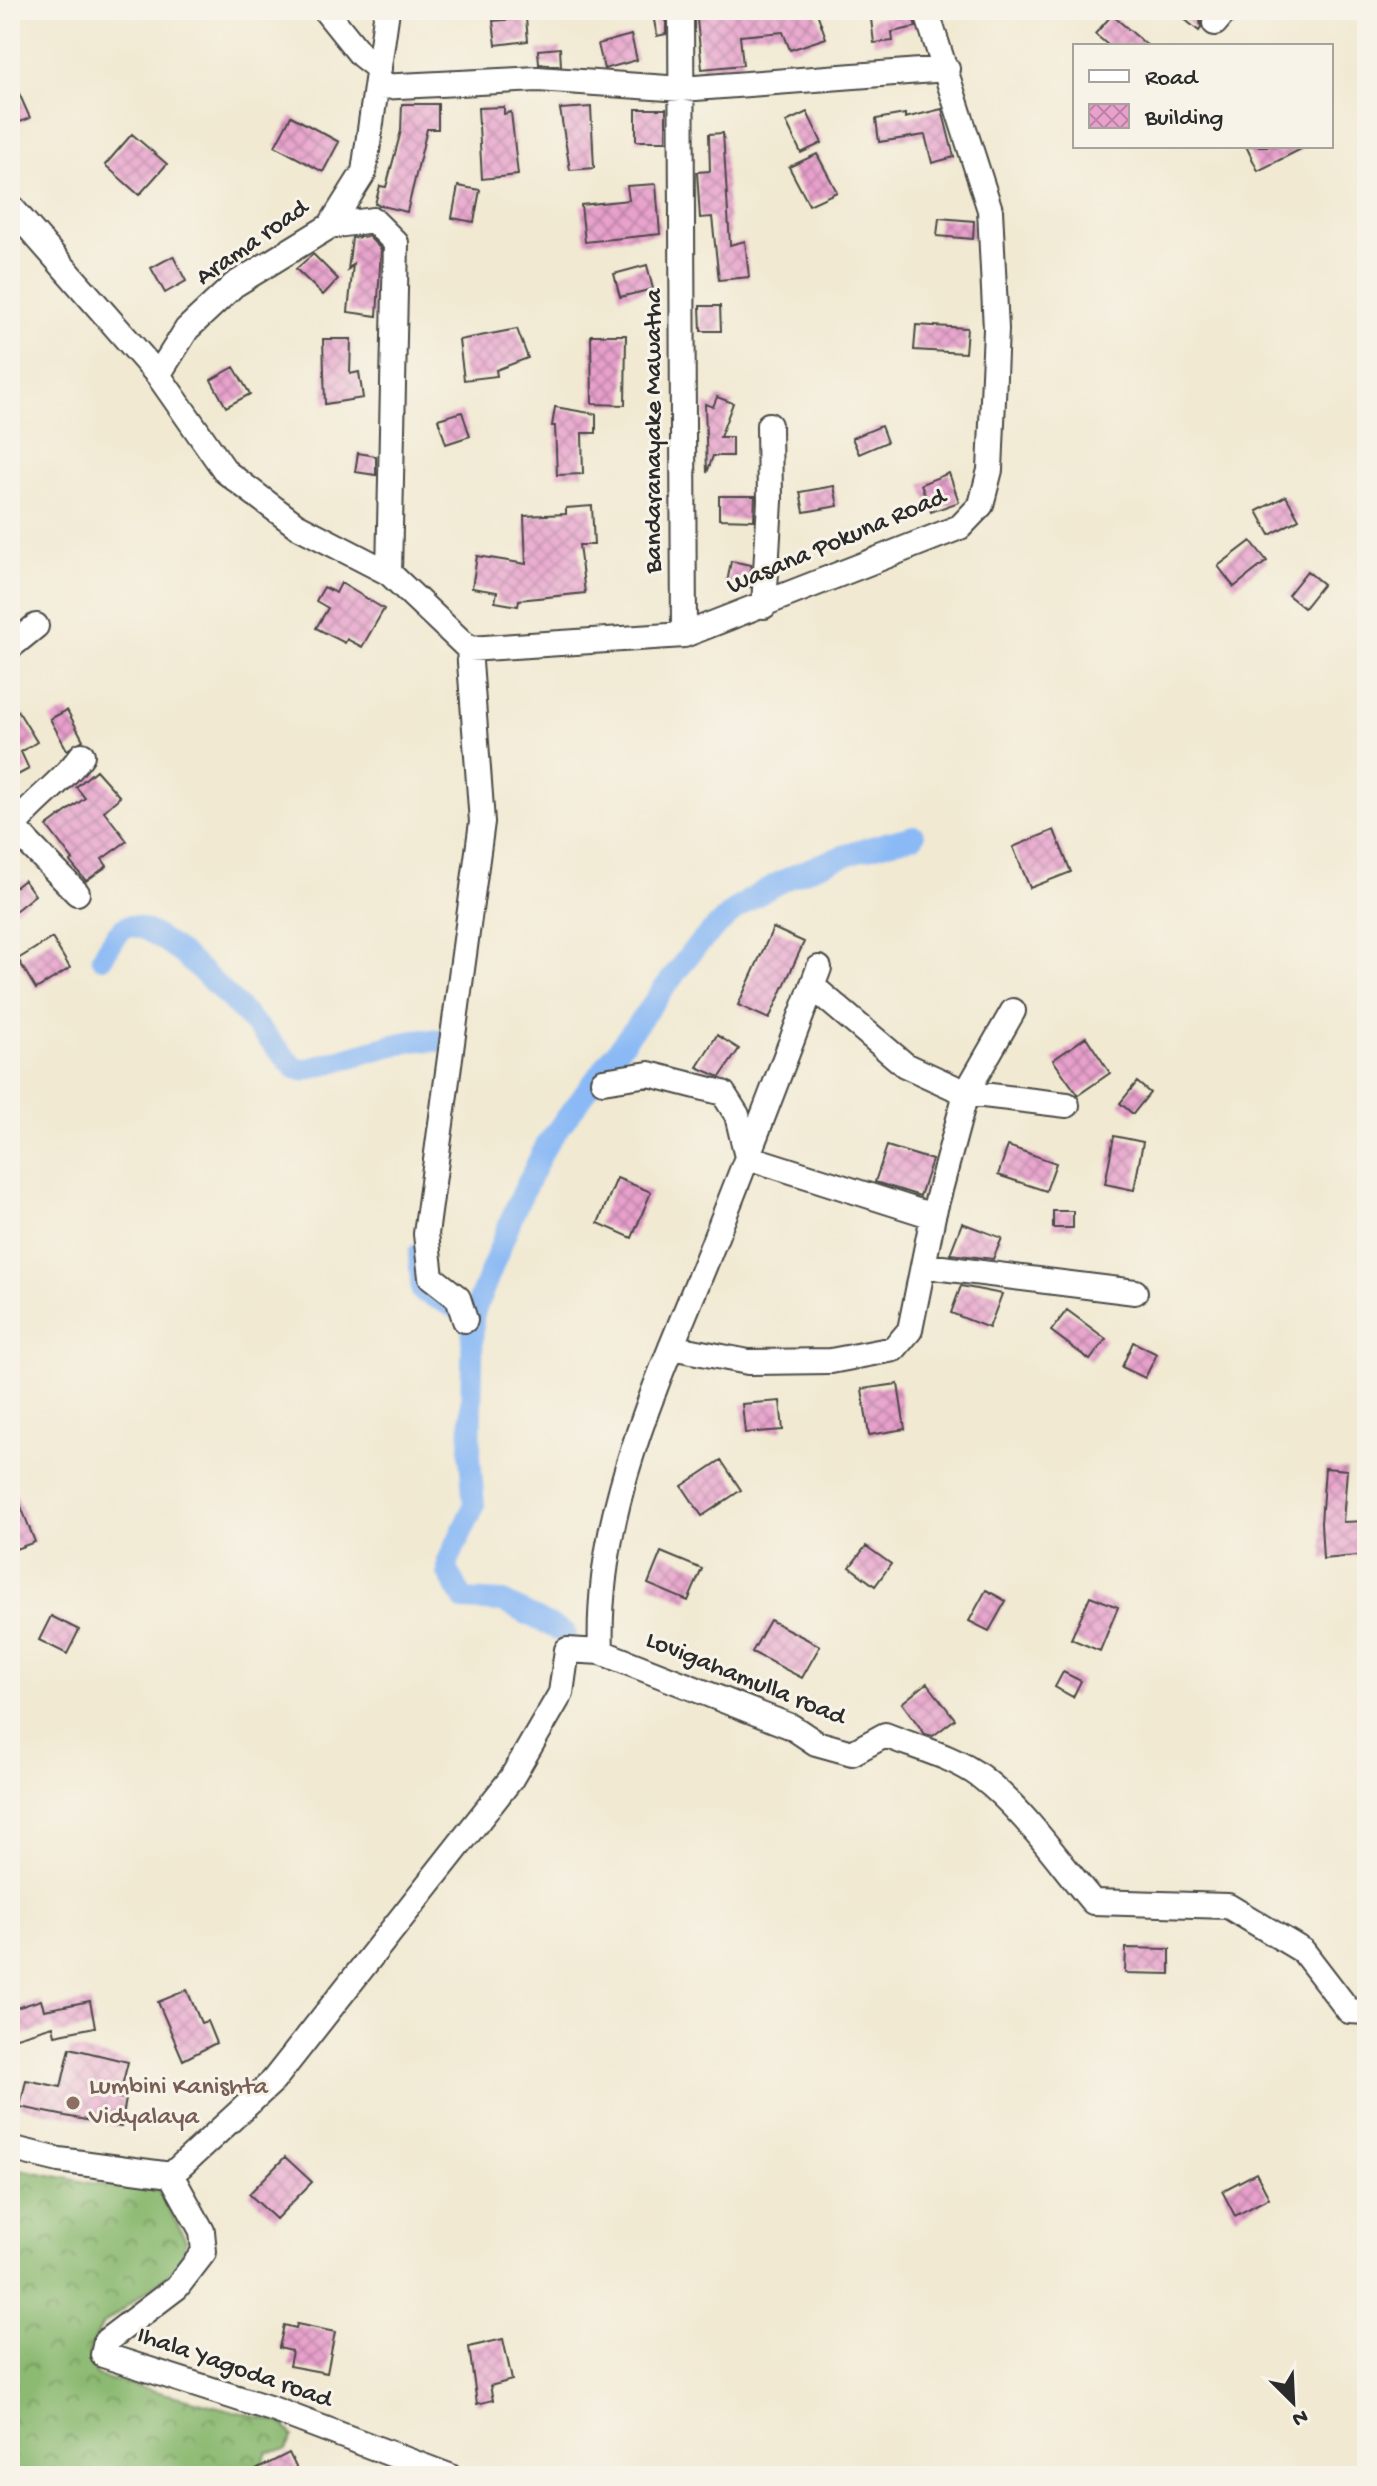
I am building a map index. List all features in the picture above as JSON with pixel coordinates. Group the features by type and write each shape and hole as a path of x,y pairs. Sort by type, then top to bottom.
{"street":[{"path":"325,10 379,78 538,79 682,89 947,69"},
{"name":"Arama road","path":"158,375 187,329 234,285 330,226 364,172 387,10"},
{"name":"Bandaranayake Mawatha","path":"681,10 684,635"},
{"name":"Wasana Pokuna Road","path":"684,635 960,527 981,505 990,470 996,329 990,210 926,10"},
{"path":"10,206 158,375 226,472 296,525 389,573 469,649 482,822 426,1234 431,1277 461,1309"},
{"path":"330,226 373,220 396,243 389,573"},
{"path":"764,606 770,501 769,425"},
{"path":"10,647 36,626"},
{"path":"469,649 684,635"},
{"path":"77,893 11,826 32,802 65,778 82,755"},
{"path":"601,1652 600,1614 615,1503 671,1347 816,977 905,1065 966,1093 1067,1105"},
{"path":"671,1347 748,1362 831,1361 894,1349 910,1330 926,1266 933,1216 966,1093 1013,1011"},
{"path":"603,1081 649,1074 723,1093 737,1115 747,1157"},
{"path":"747,1157 933,1216"},
{"path":"926,1266 1135,1292"},
{"name":"Lovigahamulla road","path":"171,2175 273,2081 511,1779 561,1693 567,1650 601,1652 792,1727 816,1743 852,1753 885,1735 979,1775 1010,1804 1093,1902 1228,1906 1303,1951 1349,2011 1367,2012"},
{"path":"10,2148 59,2160 171,2175"},
{"name":"Ihala Yagoda road","path":"171,2175 202,2231 204,2252 177,2287 106,2341 103,2355 275,2410 449,2476"}],"green space":[{"path":"10,2167 90,2183 158,2190 186,2240 179,2266 102,2325 89,2352 96,2376 282,2423 293,2436 286,2450 267,2452 257,2476 10,2476"}],"building":[{"path":"696,10 816,10 826,38 790,50 783,32 740,36 743,65 702,69"},
{"path":"891,10 911,10 916,27 892,32 893,41 874,43 871,19 892,16"},
{"path":"1173,10 1206,10 1200,20 1199,31"},
{"path":"666,13 666,34 657,36 653,15"},
{"path":"1112,15 1146,44 1107,44 1095,34"},
{"path":"526,18 528,41 496,45 493,21"},
{"path":"631,35 637,60 604,69 598,44"},
{"path":"560,48 561,66 539,64 538,50"},
{"path":"10,73 30,118 10,126"},
{"path":"402,104 438,104 438,129 427,129 407,212 375,204 380,186 386,187 401,131"},
{"path":"504,107 504,114 511,112 518,175 482,179 478,108"},
{"path":"591,107 594,168 570,170 560,109"},
{"path":"636,109 666,109 666,141 636,141"},
{"path":"942,109 954,157 932,163 925,135 879,142 876,119 905,114 905,118"},
{"path":"807,112 822,143 801,153 786,122"},
{"path":"291,116 339,142 323,172 275,146"},
{"path":"723,133 730,245 745,241 749,277 719,280 712,217 700,218 697,172 710,171 709,134"},
{"path":"132,134 167,164 139,195 105,165"},
{"path":"1247,148 1303,148 1258,171"},
{"path":"817,154 837,192 809,205 789,167"},
{"path":"656,184 660,234 585,242 581,205 629,200 627,186"},
{"path":"458,186 480,190 474,222 452,218"},
{"path":"939,218 974,221 973,239 937,236"},
{"path":"368,236 381,249 377,316 348,312 353,264 348,270 352,238"},
{"path":"313,254 338,279 323,295 296,269"},
{"path":"173,256 186,281 165,293 151,268"},
{"path":"647,265 653,289 620,297 614,274"},
{"path":"700,306 720,306 721,331 701,331"},
{"path":"916,325 967,328 965,353 914,350"},
{"path":"517,329 528,358 496,370 497,376 464,380 459,340"},
{"path":"591,335 626,335 625,405 592,404"},
{"path":"323,339 351,339 350,374 359,372 363,398 325,404"},
{"path":"234,367 250,394 226,407 211,380"},
{"path":"717,397 733,403 720,437 732,437 732,456 713,456 707,473 705,404 713,407"},
{"path":"555,407 596,414 596,433 582,433 583,474 557,475 555,426 552,426"},
{"path":"462,412 470,436 446,444 438,419"},
{"path":"881,426 887,442 859,454 852,438"},
{"path":"358,453 376,456 376,475 355,472"},
{"path":"949,473 959,502 931,512 921,484"},
{"path":"834,486 838,506 804,512 800,492"},
{"path":"719,496 755,496 754,520 719,519"},
{"path":"1286,496 1299,519 1270,535 1257,511"},
{"path":"592,506 594,545 579,545 585,593 519,600 518,606 495,602 497,592 472,588 477,556 526,564 524,516 566,514 566,508"},
{"path":"1251,541 1267,561 1234,587 1218,566"},
{"path":"731,561 751,565 750,587 727,583"},
{"path":"1307,571 1323,584 1304,608 1288,595"},
{"path":"341,583 384,609 362,647 347,639 345,643 316,628 328,608 316,601 324,587 336,593"},
{"path":"10,698 37,742 21,752 29,769 10,779"},
{"path":"67,710 83,740 67,750 50,719"},
{"path":"96,770 120,797 104,811 127,841 102,859 107,866 86,881 47,826 85,798 76,787"},
{"path":"1054,830 1071,872 1030,888 1013,847"},
{"path":"24,880 35,895 10,915 10,891"},
{"path":"773,928 804,942 769,1019 738,1005"},
{"path":"52,938 70,968 36,989 18,959"},
{"path":"717,1035 739,1049 720,1077 697,1067"},
{"path":"1086,1037 1110,1073 1078,1095 1053,1060"},
{"path":"1137,1082 1150,1093 1133,1114 1120,1103"},
{"path":"1114,1136 1143,1142 1134,1190 1105,1184"},
{"path":"887,1146 932,1160 920,1196 875,1182"},
{"path":"1008,1146 1056,1163 1046,1191 998,1175"},
{"path":"617,1178 651,1192 632,1238 598,1223"},
{"path":"1053,1211 1073,1211 1073,1228 1053,1228"},
{"path":"962,1223 1002,1238 993,1259 950,1254"},
{"path":"961,1286 1002,1294 989,1328 951,1313"},
{"path":"1067,1310 1106,1339 1090,1360 1051,1331"},
{"path":"1133,1342 1157,1354 1145,1378 1122,1367"},
{"path":"898,1384 905,1429 869,1435 862,1389"},
{"path":"780,1401 783,1430 745,1433 742,1404"},
{"path":"721,1460 741,1490 702,1516 682,1486"},
{"path":"1325,1468 1347,1470 1343,1522 1367,1521 1367,1555 1323,1559 1321,1523"},
{"path":"10,1482 35,1542 10,1551"},
{"path":"866,1546 891,1564 875,1586 850,1567"},
{"path":"661,1552 702,1569 688,1601 648,1584"},
{"path":"986,1590 1006,1601 989,1631 969,1621"},
{"path":"1090,1596 1118,1607 1100,1651 1071,1639"},
{"path":"51,1616 79,1630 67,1654 39,1640"},
{"path":"770,1620 820,1646 802,1678 752,1652"},
{"path":"1063,1672 1081,1681 1073,1697 1055,1687"},
{"path":"927,1683 955,1719 933,1736 925,1734 902,1703"},
{"path":"1126,1948 1170,1949 1170,1974 1125,1973"},
{"path":"187,1990 201,2023 207,2021 216,2043 183,2060 158,2002"},
{"path":"41,2000 44,2010 90,2001 95,2027 55,2035 53,2026 10,2039 10,2010"},
{"path":"70,2048 128,2062 119,2098 126,2099 121,2127 20,2107 26,2080 61,2087"},
{"path":"285,2157 312,2182 276,2219 249,2194"},
{"path":"1256,2173 1269,2198 1235,2216 1222,2191"},
{"path":"297,2324 335,2332 327,2373 289,2366 292,2351 279,2348 284,2325 296,2328"},
{"path":"503,2339 512,2380 490,2386 493,2400 477,2404 469,2347"},
{"path":"289,2453 298,2471 288,2476 244,2476"}],"waterway":[{"path":"565,1633 503,1602 464,1600 448,1573 448,1561 474,1506 470,1457 473,1316 516,1207 546,1145 693,950 720,923 757,895 800,873 845,855 914,836"},
{"path":"102,958 113,939 125,927 146,930 167,943 216,985 295,1068 305,1070 418,1040 441,1041"},
{"path":"419,1254 422,1291 465,1312"}],"place":[{"name":"Lumbini Kanishta Vidyalaya","path":"73,2103"}]}
